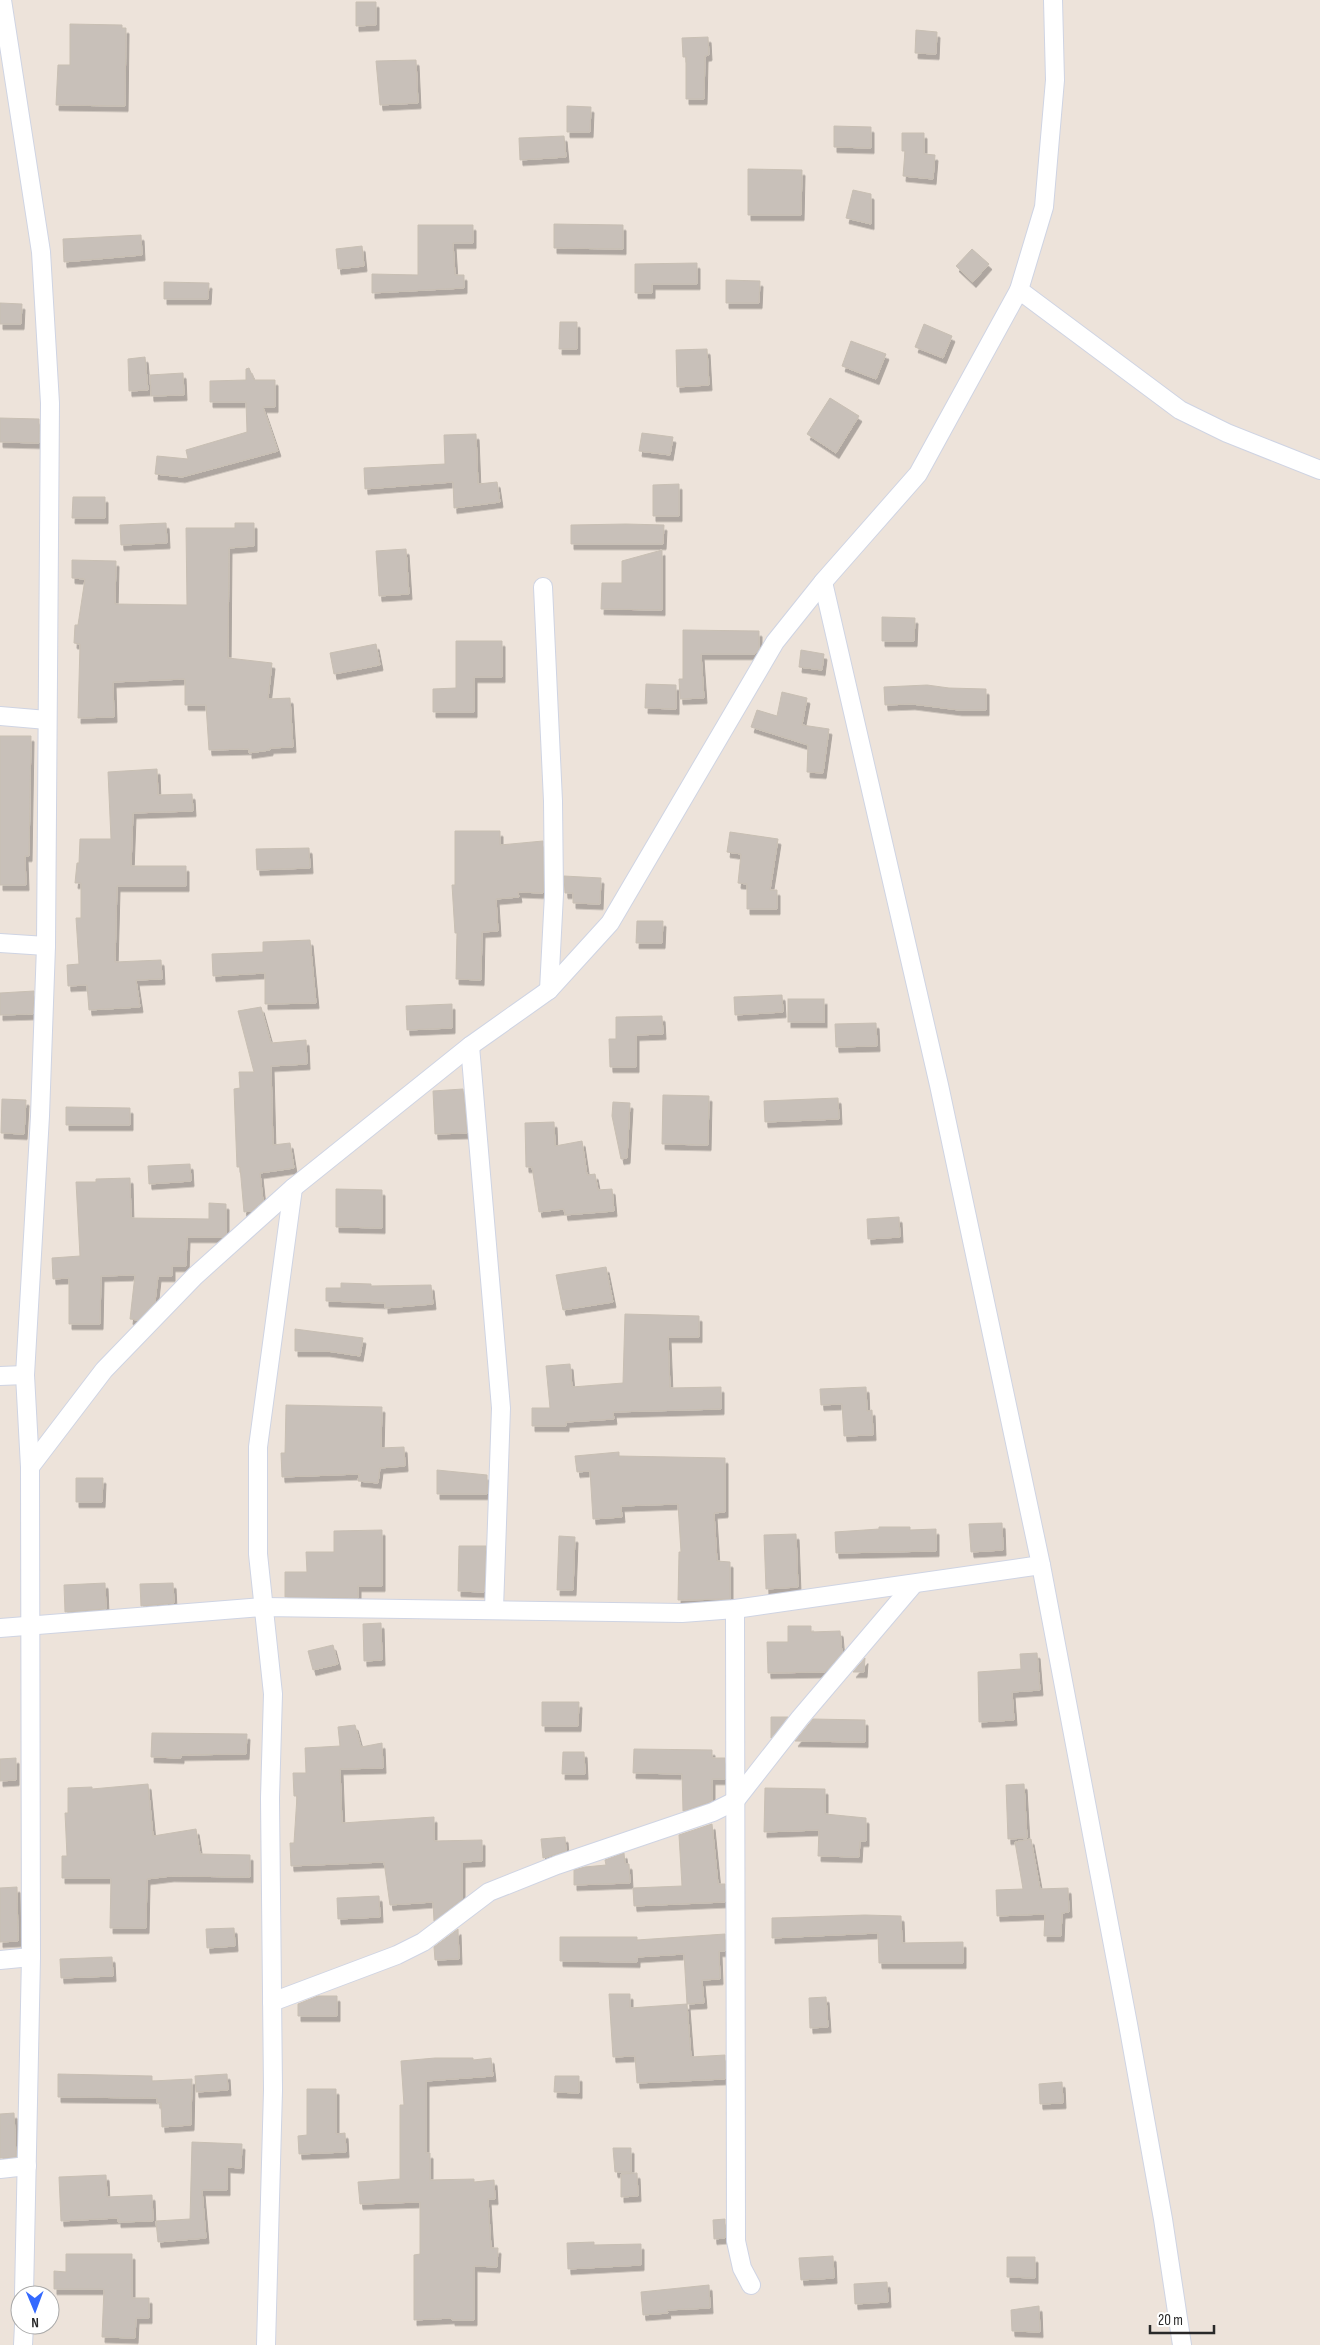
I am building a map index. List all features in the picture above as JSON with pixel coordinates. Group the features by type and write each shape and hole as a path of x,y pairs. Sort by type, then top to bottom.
{"street":[{"path":"2,0 4,44 42,262 50,403 46,946 40,1116 25,1375 30,1467 31,1957 24,2285"},
{"path":"30,1467 104,1370 195,1276 293,1188 470,1046 549,990 610,923 775,642 823,582 918,474 1019,290 1044,207 1055,80 1053,0"},
{"path":"1019,290 1180,410 1227,434 1320,470"},
{"path":"823,582 940,1085 1041,1565 1128,2024 1163,2219 1182,2345"},
{"path":"544,588 553,801 554,894 549,990"},
{"path":"0,716 47,720"},
{"path":"0,944 46,946"},
{"path":"470,1046 501,1408 494,1609"},
{"path":"266,2345 273,2090 270,1798 272,1694 258,1554 258,1447 293,1188"},
{"path":"0,1376 25,1375"},
{"path":"0,1628 263,1607 682,1613 735,1609 1041,1565"},
{"path":"272,2002 398,1955 423,1942 489,1892 557,1865 713,1812 735,1801 788,1733 914,1584"},
{"path":"735,1609 736,2241 742,2268 751,2285"},
{"path":"0,1960 31,1957"},
{"path":"0,2169 27,2166"}],"building":[{"path":"356,2 376,2 376,25 356,26"},
{"path":"70,24 122,25 122,28 126,28 125,106 56,105 58,65 70,65"},
{"path":"916,30 937,32 936,54 915,53"},
{"path":"708,37 709,55 705,56 704,99 686,99 686,57 683,57 682,38"},
{"path":"416,60 418,103 380,105 376,61"},
{"path":"567,106 591,107 590,132 567,132"},
{"path":"834,126 871,127 871,148 834,147"},
{"path":"902,133 924,133 924,154 935,155 933,179 903,176 905,151 902,151"},
{"path":"564,136 566,157 520,160 519,138"},
{"path":"748,169 802,170 801,215 748,215"},
{"path":"853,190 871,194 871,224 846,218"},
{"path":"554,224 623,225 623,249 554,248"},
{"path":"418,225 473,225 473,243 453,243 455,275 464,275 464,288 372,293 372,274 418,275"},
{"path":"141,235 142,255 64,262 63,239"},
{"path":"362,246 364,266 338,269 336,249"},
{"path":"972,249 989,264 973,282 956,266"},
{"path":"697,263 697,284 652,284 652,293 635,293 635,264"},
{"path":"726,280 760,281 759,303 726,303"},
{"path":"164,282 209,283 208,299 164,299"},
{"path":"0,303 22,304 21,324 0,324"},
{"path":"560,322 577,322 577,349 559,349"},
{"path":"924,324 952,336 943,358 915,347"},
{"path":"851,341 886,354 876,379 842,366"},
{"path":"707,349 709,385 677,387 676,350"},
{"path":"145,357 148,390 129,391 128,359"},
{"path":"249,368 254,380 275,380 275,407 263,407 278,451 182,477 155,474 157,456 188,459 186,450 247,432 246,402 210,402 210,381 246,380 246,369"},
{"path":"183,373 184,395 151,396 150,375"},
{"path":"830,398 859,416 836,453 807,434"},
{"path":"0,418 39,419 39,443 0,442"},
{"path":"642,433 673,437 670,455 639,451"},
{"path":"476,434 478,484 497,482 500,502 454,508 453,482 365,489 364,468 445,464 444,435"},
{"path":"679,484 679,516 653,516 653,485"},
{"path":"73,497 105,497 105,518 72,518"},
{"path":"166,523 167,543 121,545 120,525"},
{"path":"235,523 254,523 254,546 229,548 228,658 272,663 268,699 290,698 293,747 270,748 270,750 249,753 249,749 209,750 206,705 185,705 185,679 113,682 114,717 78,718 80,644 74,643 75,625 78,625 85,579 72,578 72,560 116,561 115,604 187,605 186,528 235,528"},
{"path":"571,525 664,525 663,544 571,544"},
{"path":"406,549 409,594 379,596 376,551"},
{"path":"662,550 662,610 601,609 602,583 622,583 622,561"},
{"path":"882,617 915,618 914,641 882,641"},
{"path":"683,630 759,631 759,649 755,654 701,654 704,698 680,699 679,679 683,679"},
{"path":"456,641 502,641 502,677 474,677 474,712 433,712 433,689 456,688"},
{"path":"376,644 380,665 334,674 330,653"},
{"path":"801,650 824,654 822,670 799,667"},
{"path":"646,684 676,685 676,709 645,708"},
{"path":"927,685 949,688 986,689 986,710 959,710 912,704 885,705 884,687"},
{"path":"782,692 807,698 802,725 829,729 823,773 807,772 808,745 751,727 757,710 777,716"},
{"path":"0,736 31,736 29,856 25,856 26,885 0,885"},
{"path":"157,769 158,795 192,794 193,811 133,813 131,866 186,866 186,886 117,886 115,962 161,960 162,979 136,980 140,1007 89,1010 87,985 68,986 67,965 79,964 76,918 81,918 81,883 75,883 77,863 79,863 80,839 111,839 108,772"},
{"path":"455,831 500,831 500,845 543,841 543,893 518,892 519,897 496,899 498,931 482,932 481,980 456,979 457,933 455,933 452,885 455,885"},
{"path":"730,832 778,839 770,890 777,890 777,909 747,909 747,884 738,883 741,854 727,852"},
{"path":"309,848 310,868 257,870 256,849"},
{"path":"564,876 601,878 600,904 573,903 573,893 565,893"},
{"path":"637,921 663,921 662,943 636,943"},
{"path":"310,940 316,1003 265,1004 265,973 213,976 212,954 263,952 263,942"},
{"path":"34,991 33,1014 0,1015 0,993"},
{"path":"782,995 783,1012 735,1015 734,997"},
{"path":"788,999 824,999 824,1022 788,1022"},
{"path":"452,1004 452,1028 407,1030 406,1006"},
{"path":"261,1007 271,1043 306,1040 307,1064 271,1066 273,1145 290,1143 294,1168 260,1173 263,1201 251,1211 244,1212 240,1167 237,1167 234,1089 240,1088 239,1072 254,1072 238,1011"},
{"path":"662,1016 663,1034 636,1035 636,1067 610,1067 609,1039 616,1039 616,1017"},
{"path":"876,1023 877,1046 836,1047 835,1024"},
{"path":"463,1089 467,1133 435,1134 433,1091"},
{"path":"663,1095 709,1096 708,1145 662,1144"},
{"path":"838,1098 839,1119 765,1122 764,1101"},
{"path":"2,1099 26,1100 24,1134 1,1133"},
{"path":"613,1102 630,1103 627,1158 621,1159 612,1116"},
{"path":"66,1107 130,1108 130,1125 66,1125"},
{"path":"554,1122 555,1146 582,1141 587,1175 595,1174 598,1190 612,1189 614,1211 565,1215 564,1209 539,1212 532,1167 526,1167 525,1123"},
{"path":"190,1164 191,1181 149,1184 148,1166"},
{"path":"130,1178 131,1218 209,1219 209,1203 226,1204 226,1234 223,1237 187,1237 186,1266 172,1266 172,1276 158,1276 155,1302 138,1320 130,1319 135,1275 101,1276 100,1324 69,1324 69,1278 53,1279 52,1258 80,1256 76,1182 96,1182 96,1179"},
{"path":"336,1189 382,1190 382,1228 336,1227"},
{"path":"899,1217 900,1237 868,1239 867,1219"},
{"path":"606,1267 613,1302 563,1310 556,1275"},
{"path":"341,1283 371,1284 371,1286 431,1285 433,1304 385,1308 385,1303 326,1301 326,1288 341,1288"},
{"path":"625,1314 699,1316 699,1337 668,1337 670,1388 721,1387 721,1409 613,1412 614,1419 566,1422 566,1426 532,1426 532,1408 550,1408 546,1366 570,1364 572,1387 623,1383"},
{"path":"295,1329 363,1338 360,1356 327,1351 295,1351"},
{"path":"866,1387 867,1411 872,1410 873,1435 844,1436 842,1404 821,1405 820,1389"},
{"path":"286,1405 382,1407 381,1448 404,1447 405,1466 380,1468 378,1483 358,1481 359,1474 282,1477 281,1453 285,1453"},
{"path":"619,1452 619,1456 725,1458 725,1512 714,1513 717,1561 730,1562 730,1599 678,1600 679,1552 681,1552 678,1504 621,1506 622,1517 593,1519 590,1471 577,1472 575,1456"},
{"path":"437,1470 487,1475 487,1494 437,1494"},
{"path":"76,1478 103,1478 102,1502 76,1502"},
{"path":"1002,1523 1003,1550 971,1552 969,1524"},
{"path":"879,1527 910,1527 910,1530 936,1529 936,1551 836,1553 835,1532 879,1529"},
{"path":"382,1530 382,1586 358,1586 358,1598 285,1597 285,1572 307,1572 306,1552 334,1552 334,1531"},
{"path":"796,1534 798,1587 766,1589 764,1535"},
{"path":"559,1536 575,1537 573,1590 557,1590"},
{"path":"459,1546 486,1546 484,1592 458,1591"},
{"path":"105,1583 106,1609 65,1612 64,1585"},
{"path":"173,1583 174,1603 141,1606 140,1584"},
{"path":"381,1623 382,1660 364,1661 363,1624"},
{"path":"788,1626 811,1626 811,1632 840,1631 842,1653 825,1672 768,1673 767,1642 788,1642"},
{"path":"333,1645 338,1664 313,1670 308,1651"},
{"path":"1037,1653 1040,1690 1012,1692 1014,1720 979,1722 978,1672 1021,1669 1020,1654"},
{"path":"865,1658 864,1672 853,1672"},
{"path":"542,1702 579,1702 578,1726 542,1726"},
{"path":"771,1717 788,1717 771,1738"},
{"path":"813,1719 865,1720 865,1742 795,1741"},
{"path":"355,1725 361,1747 382,1743 383,1768 340,1769 342,1823 434,1817 434,1841 482,1840 482,1861 462,1862 462,1899 434,1921 433,1902 390,1905 384,1862 291,1866 290,1843 294,1843 297,1796 294,1796 293,1773 306,1773 305,1748 340,1746 338,1727"},
{"path":"152,1733 247,1734 246,1754 181,1755 181,1758 151,1757"},
{"path":"634,1749 712,1750 712,1758 725,1758 725,1779 712,1779 712,1801 683,1811 682,1774 633,1773"},
{"path":"563,1752 584,1752 585,1774 562,1774"},
{"path":"16,1758 16,1780 0,1781 0,1759"},
{"path":"148,1784 153,1836 196,1829 200,1854 250,1855 250,1877 171,1876 147,1879 146,1928 110,1928 111,1878 62,1878 62,1856 67,1856 65,1813 68,1813 68,1788 92,1787 92,1789"},
{"path":"1024,1784 1027,1838 1008,1839 1006,1785"},
{"path":"765,1788 825,1789 825,1814 866,1818 866,1841 860,1841 859,1857 818,1856 819,1830 764,1832"},
{"path":"712,1824 718,1884 725,1884 725,1902 634,1906 633,1888 682,1886 679,1835"},
{"path":"565,1837 566,1851 543,1858 541,1839"},
{"path":"1031,1839 1040,1889 1068,1888 1069,1912 1062,1913 1061,1936 1044,1936 1045,1914 997,1916 996,1890 1023,1889 1015,1842"},
{"path":"624,1853 625,1864 629,1864 630,1883 574,1885 574,1870 606,1865 605,1860"},
{"path":"17,1887 18,1941 0,1942 0,1888"},
{"path":"379,1896 380,1917 338,1919 337,1898"},
{"path":"865,1915 901,1916 902,1943 963,1942 963,1963 879,1963 878,1933 772,1938 772,1918"},
{"path":"234,1928 235,1946 207,1948 206,1929"},
{"path":"458,1929 459,1959 435,1960 434,1947"},
{"path":"725,1934 725,1951 719,1951 720,1979 702,1980 704,2003 687,2004 684,1954 637,1957 637,1962 560,1961 560,1937 637,1937 637,1940"},
{"path":"112,1957 113,1976 61,1978 60,1959"},
{"path":"609,1994 630,1994 630,2008 687,2004 691,2057 725,2055 725,2079 637,2083 635,2056 613,2057"},
{"path":"318,1996 337,1996 337,2016 298,2016 298,2004"},
{"path":"826,1997 828,2027 810,2028 809,1998"},
{"path":"435,2058 473,2058 473,2060 491,2058 493,2076 426,2081 426,2153 430,2153 430,2180 474,2179 474,2182 494,2180 495,2199 488,2199 491,2248 498,2248 497,2267 474,2266 474,2320 452,2320 452,2318 414,2320 414,2255 420,2254 420,2202 360,2204 358,2182 400,2179 400,2105 404,2105 401,2061"},
{"path":"58,2074 152,2076 152,2081 192,2079 191,2125 162,2127 161,2103 157,2103 157,2098 58,2097"},
{"path":"227,2074 228,2090 196,2092 195,2076"},
{"path":"555,2076 579,2076 579,2093 554,2092"},
{"path":"1062,2082 1063,2103 1040,2104 1039,2084"},
{"path":"307,2089 336,2089 336,2134 345,2133 346,2152 299,2154 298,2136 307,2135"},
{"path":"14,2113 16,2157 0,2158 0,2114"},
{"path":"192,2142 242,2144 241,2168 227,2167 227,2190 202,2190 206,2238 158,2242 156,2221 190,2219"},
{"path":"613,2148 631,2148 631,2172 615,2172"},
{"path":"637,2173 638,2196 621,2197 621,2174"},
{"path":"106,2175 107,2197 152,2195 153,2221 118,2222 118,2218 61,2221 59,2177"},
{"path":"725,2219 725,2238 714,2239 713,2220"},
{"path":"594,2242 594,2245 641,2244 641,2265 568,2269 567,2243"},
{"path":"66,2254 132,2254 132,2298 149,2298 149,2318 136,2318 135,2338 102,2337 104,2289 60,2289 60,2285 54,2285 54,2271 66,2272"},
{"path":"833,2256 834,2278 801,2280 799,2258"},
{"path":"1007,2257 1035,2257 1035,2278 1007,2277"},
{"path":"887,2282 888,2302 855,2304 854,2284"},
{"path":"709,2285 710,2308 667,2310 668,2313 643,2315 641,2292"},
{"path":"1039,2306 1040,2332 1012,2331 1011,2310"}]}
